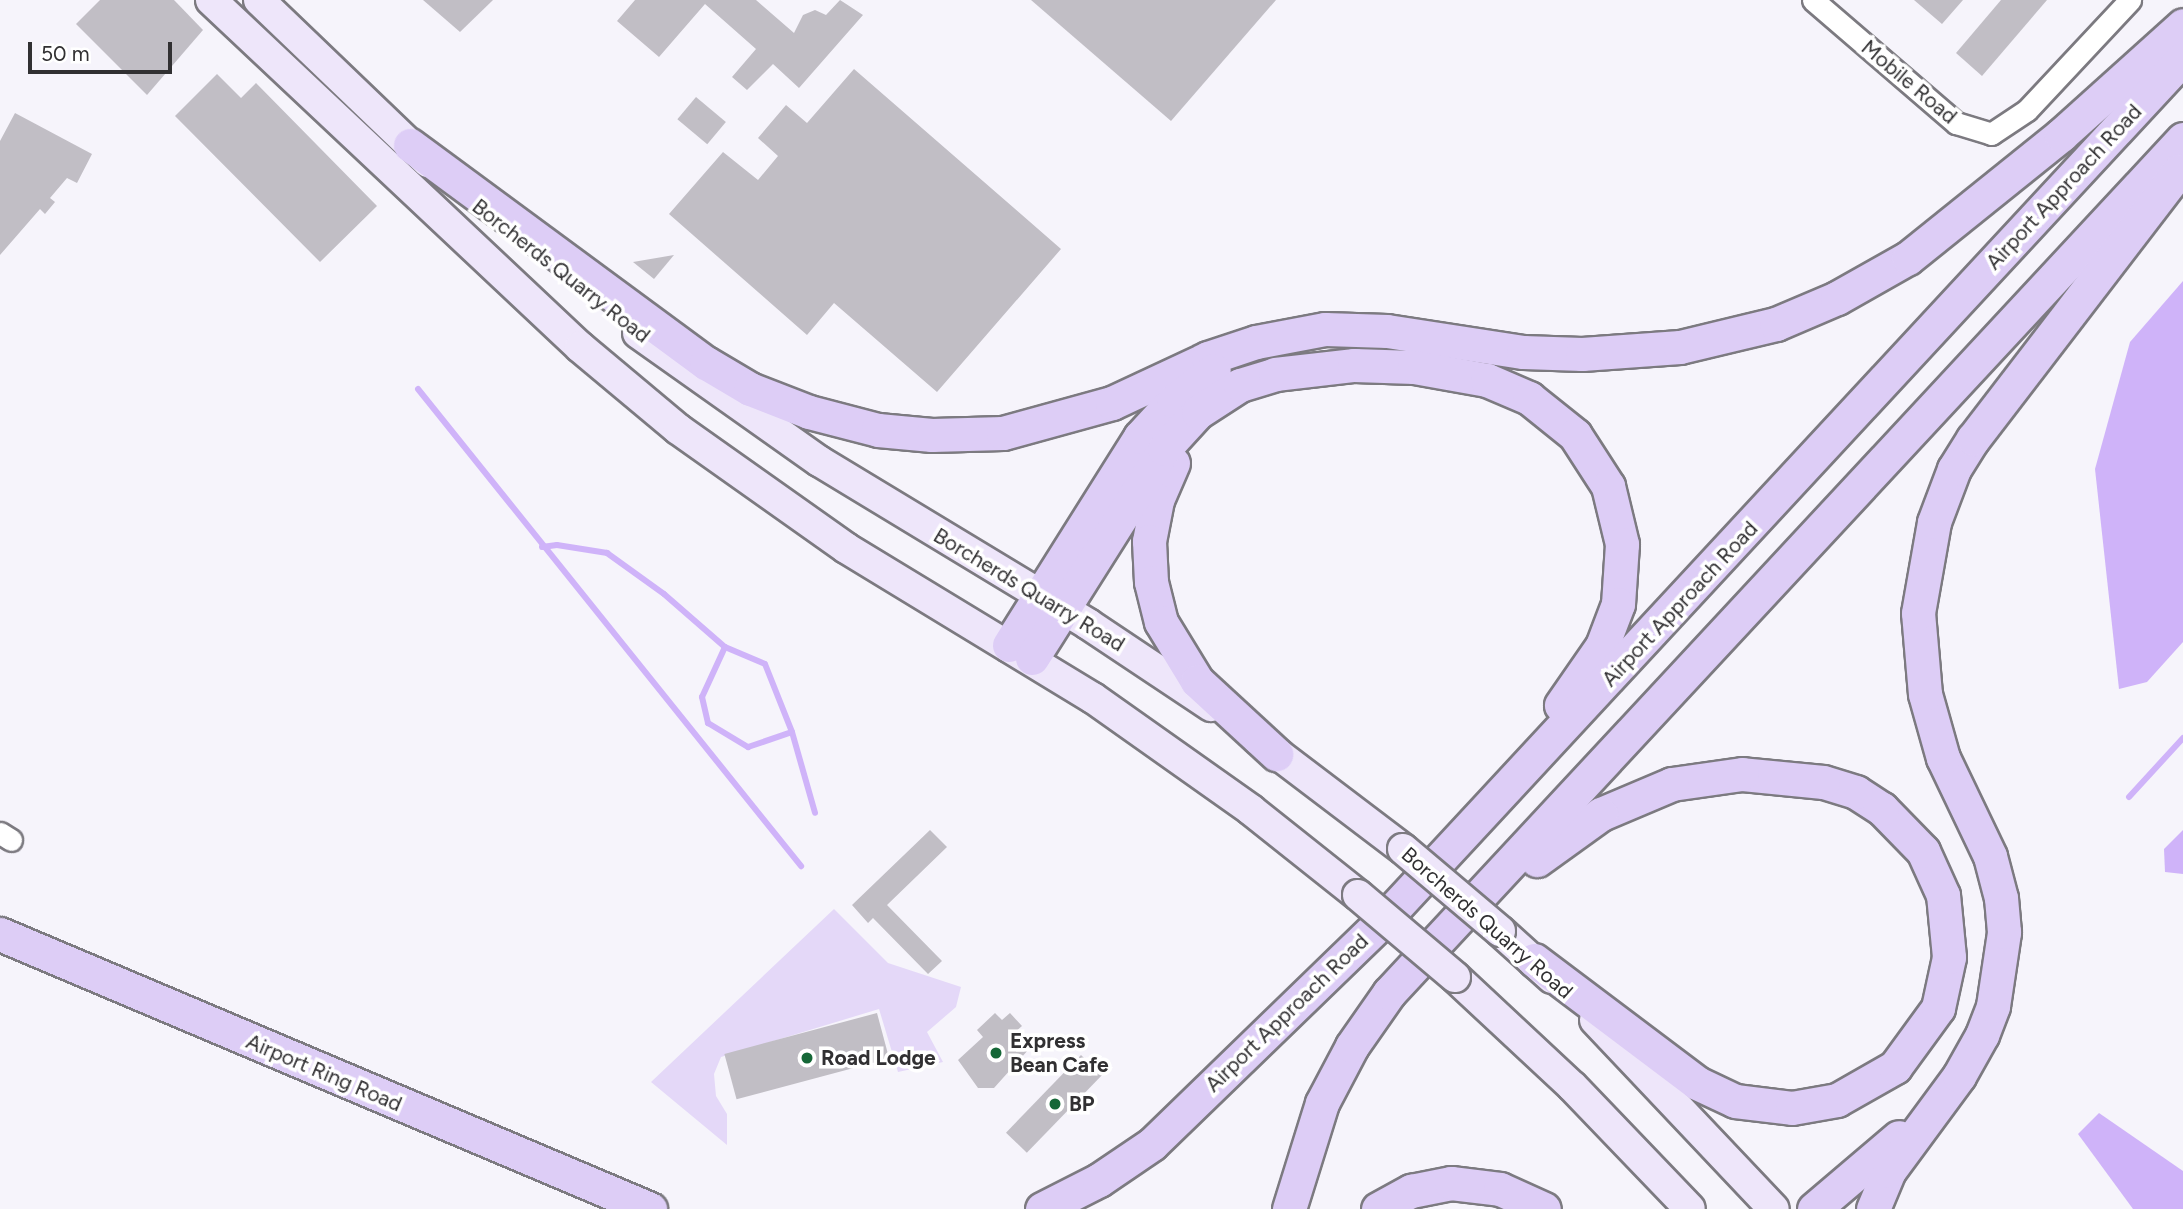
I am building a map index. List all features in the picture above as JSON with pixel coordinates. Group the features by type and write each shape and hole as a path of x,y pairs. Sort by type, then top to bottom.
{"main road":[{"name":"Borcherds Quarry Road","path":"211,0 570,338 648,405 803,519 1020,652 1251,810 1455,977 1572,1086 1690,1209"},
{"name":"Borcherds Quarry Road","path":"259,0 410,145 531,250 725,397 883,502 1051,602 1276,754 1403,849 1534,961 1683,1109 1774,1209"},
{"path":"410,145 717,370 789,406 845,423 932,435 1012,432 1112,403 1208,358 1279,339 1351,329 1431,335 1523,352 1631,353 1680,347 1776,324 1837,298 1908,258 2061,135 2183,25"},
{"name":"Airport Approach Road","path":"1042,1209 1099,1180 1162,1135 1452,850 2183,58"},
{"path":"1289,1209 1304,1152 1333,1080 1366,1025 1406,974 1488,891 2183,139"},
{"path":"1873,1209 1889,1171 1930,1110 1959,1076 1985,1027 1997,987 2004,932 2001,898 1990,856 1943,758 1925,694 1918,612 1930,535 1965,451 2183,166"},
{"path":"1020,652 1051,602 1134,445 1158,415 1212,371 1279,339"},
{"path":"1051,602 1186,423 1211,402 1255,379 1334,366 1434,369 1487,380 1529,398 1565,425 1585,447 1601,472 1617,514 1622,574 1618,604 1602,646 1452,850"},
{"path":"1276,754 1197,681 1173,647 1153,596 1151,527 1167,474 1204,424 1255,388 1284,376 1334,366"},
{"path":"1488,891 1585,823 1628,800 1681,782 1770,774 1845,788 1895,820 1923,850 1937,876 1949,929 1945,988 1932,1018 1909,1052 1895,1067 1849,1095 1792,1108 1735,1101 1697,1083 1534,961"},
{"name":"Airport Ring Road","path":"0,934 316,1071 644,1208"},
{"path":"1814,1209 1930,1110"},
{"path":"1378,1209 1411,1191 1451,1183 1500,1189 1544,1209"}],"street":[{"name":"Mobile Road","path":"1813,0 1956,123 1992,134 2027,110 2130,0"}],"shaded area":[{"path":"2183,281 2183,642 2147,682 2119,689 2095,469 2130,342"},
{"path":"2183,830 2183,874 2165,872 2164,849"},
{"path":"834,909 888,963 961,987 956,1007 927,1032 943,1062 898,1072 879,1009 721,1057 714,1074 716,1096 727,1114 727,1145 651,1082"},
{"path":"2099,1113 2183,1171 2183,1209 2133,1209 2078,1134"}],"building":[{"path":"100,0 174,0 203,30 147,95 76,24"},
{"path":"423,0 493,0 460,32"},
{"path":"635,0 756,0 794,33 803,15 815,10 826,15 840,0 863,15 799,88 773,64 747,90 732,77 756,49 705,4 659,57 617,21"},
{"path":"1031,0 1276,0 1171,121"},
{"path":"1914,0 1963,0 1942,24"},
{"path":"2001,0 2047,0 1982,76 1956,53"},
{"path":"854,69 1061,249 937,392 834,303 807,335 669,214 723,152 758,180 778,156 758,138 786,105 807,123"},
{"path":"217,74 241,98 256,83 377,206 320,262 175,116"},
{"path":"696,97 726,122 707,144 677,119"},
{"path":"15,113 92,154 77,183 67,178 50,198 55,202 45,214 40,209 0,255 0,141"},
{"path":"674,255 654,279 633,262"},
{"path":"930,830 947,847 887,905 942,961 928,974 873,918 868,923 852,905"},
{"name":"Road Lodge","path":"877,1013 889,1058 737,1099 724,1054"},
{"name":"Express Bean Cafe","path":"995,1013 1002,1020 1010,1013 1022,1026 1014,1033 1029,1049 994,1088 978,1088 958,1060 983,1037 977,1030"},
{"name":"BP","path":"1081,1055 1102,1075 1027,1153 1006,1133"}],"waterway":[{"path":"418,389 801,866"},
{"path":"542,547 557,545 607,553 664,594 725,647 702,697 708,723 748,747 792,732"},
{"path":"725,647 765,664 792,732 815,813"},
{"path":"2129,797 2183,738"}],"place":[{"name":"Express Bean Cafe","path":"996,1053"},
{"name":"Road Lodge","path":"807,1058"},
{"name":"BP","path":"1055,1104"}]}
